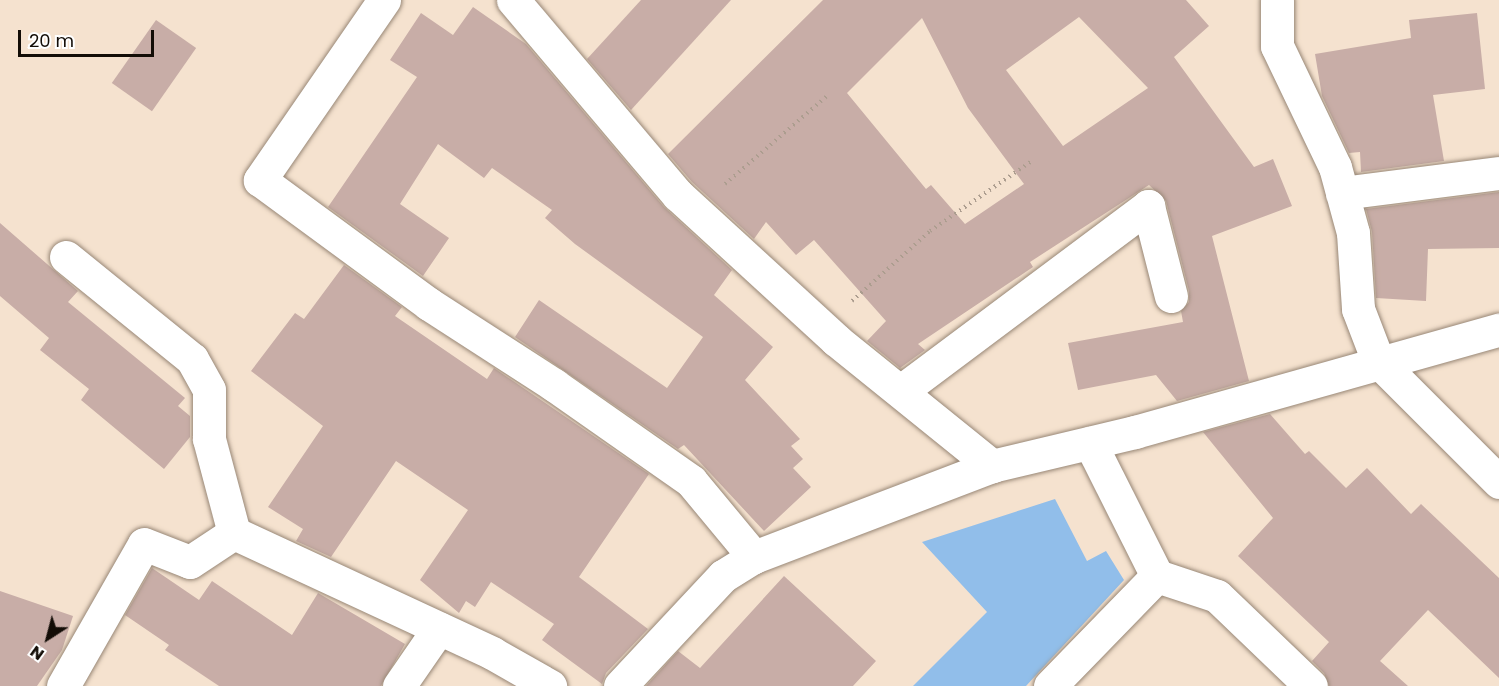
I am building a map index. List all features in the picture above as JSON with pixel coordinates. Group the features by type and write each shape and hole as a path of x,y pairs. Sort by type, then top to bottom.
{"street":[{"path":"384,0 260,180 429,304 554,385 691,481 754,557"},
{"path":"513,0 695,210 823,327 992,466"},
{"path":"1277,0 1277,46 1335,167 1353,233 1358,309 1378,362 1499,482"},
{"path":"1342,193 1499,173"},
{"path":"901,391 1148,206 1171,296"},
{"path":"66,257 192,359 210,390 209,439 234,533"},
{"path":"620,686 723,576 754,557 992,466 1090,443 1499,330"},
{"path":"1090,443 1157,576 1217,596 1311,686"},
{"path":"234,533 439,628 550,686"},
{"path":"63,686 144,544 190,562 234,533"},
{"path":"1050,686 1157,576"},
{"path":"399,686 439,628"}],"path":[{"path":"695,210 827,96"},
{"path":"823,327 930,231 1032,161"}],"water":[{"path":"1055,499 1087,561 1106,551 1124,580 1026,686 913,686 987,612 922,542"}],"building":[{"path":"641,0 731,0 631,110 587,59"},
{"path":"823,0 1186,0 1209,26 1174,57 1254,167 1273,159 1292,206 1212,236 1249,381 1177,401 1156,375 1078,390 1068,343 1183,322 1181,311 1189,302 1189,291 1166,201 1149,185 1030,262 1033,267 918,344 925,350 900,368 867,341 886,321 814,240 796,255 766,222 754,239 692,182 668,154","holes":["1079,17 1148,88 1063,146 1006,70","922,18 968,108 1024,184 965,224 931,185 926,189 847,93"]},
{"path":"473,7 526,44 664,207 732,270 714,295 773,347 745,380 800,439 791,446 803,459 793,468 811,487 764,531 684,445 678,449 515,337 539,300 667,388 703,337 575,244 545,218 552,210 492,168 484,178 438,144 400,204 449,238 423,276 328,207 417,77 390,60 421,13 453,35"},
{"path":"1477,13 1485,89 1433,95 1444,161 1361,172 1360,152 1349,153 1322,96 1315,54 1411,38 1409,20"},
{"path":"156,20 196,48 152,111 112,83"},
{"path":"1499,192 1499,248 1428,249 1426,301 1376,298 1372,232 1366,209"},
{"path":"0,223 78,291 68,302 185,398 178,406 190,416 190,437 164,469 81,400 89,389 40,350 49,338 0,296"},
{"path":"344,265 402,307 395,316 487,379 494,368 649,474 579,577 648,629 606,673 602,684 542,640 554,624 491,582 475,607 466,601 459,613 420,580 468,510 396,461 331,557 296,541 303,529 268,507 323,426 251,371 295,313 304,319"},
{"path":"1270,414 1305,454 1309,451 1346,488 1367,468 1411,514 1421,504 1499,578 1499,678 1428,610 1380,661 1408,686 1329,686 1324,673 1312,661 1329,642 1238,556 1273,518 1203,432"},
{"path":"152,568 199,600 212,581 292,635 318,593 405,644 381,686 219,686 165,650 169,645 125,615"},
{"path":"784,576 876,661 853,686 646,686 678,651 700,668"},
{"path":"0,591 73,616 62,650 37,686 0,686"}]}
